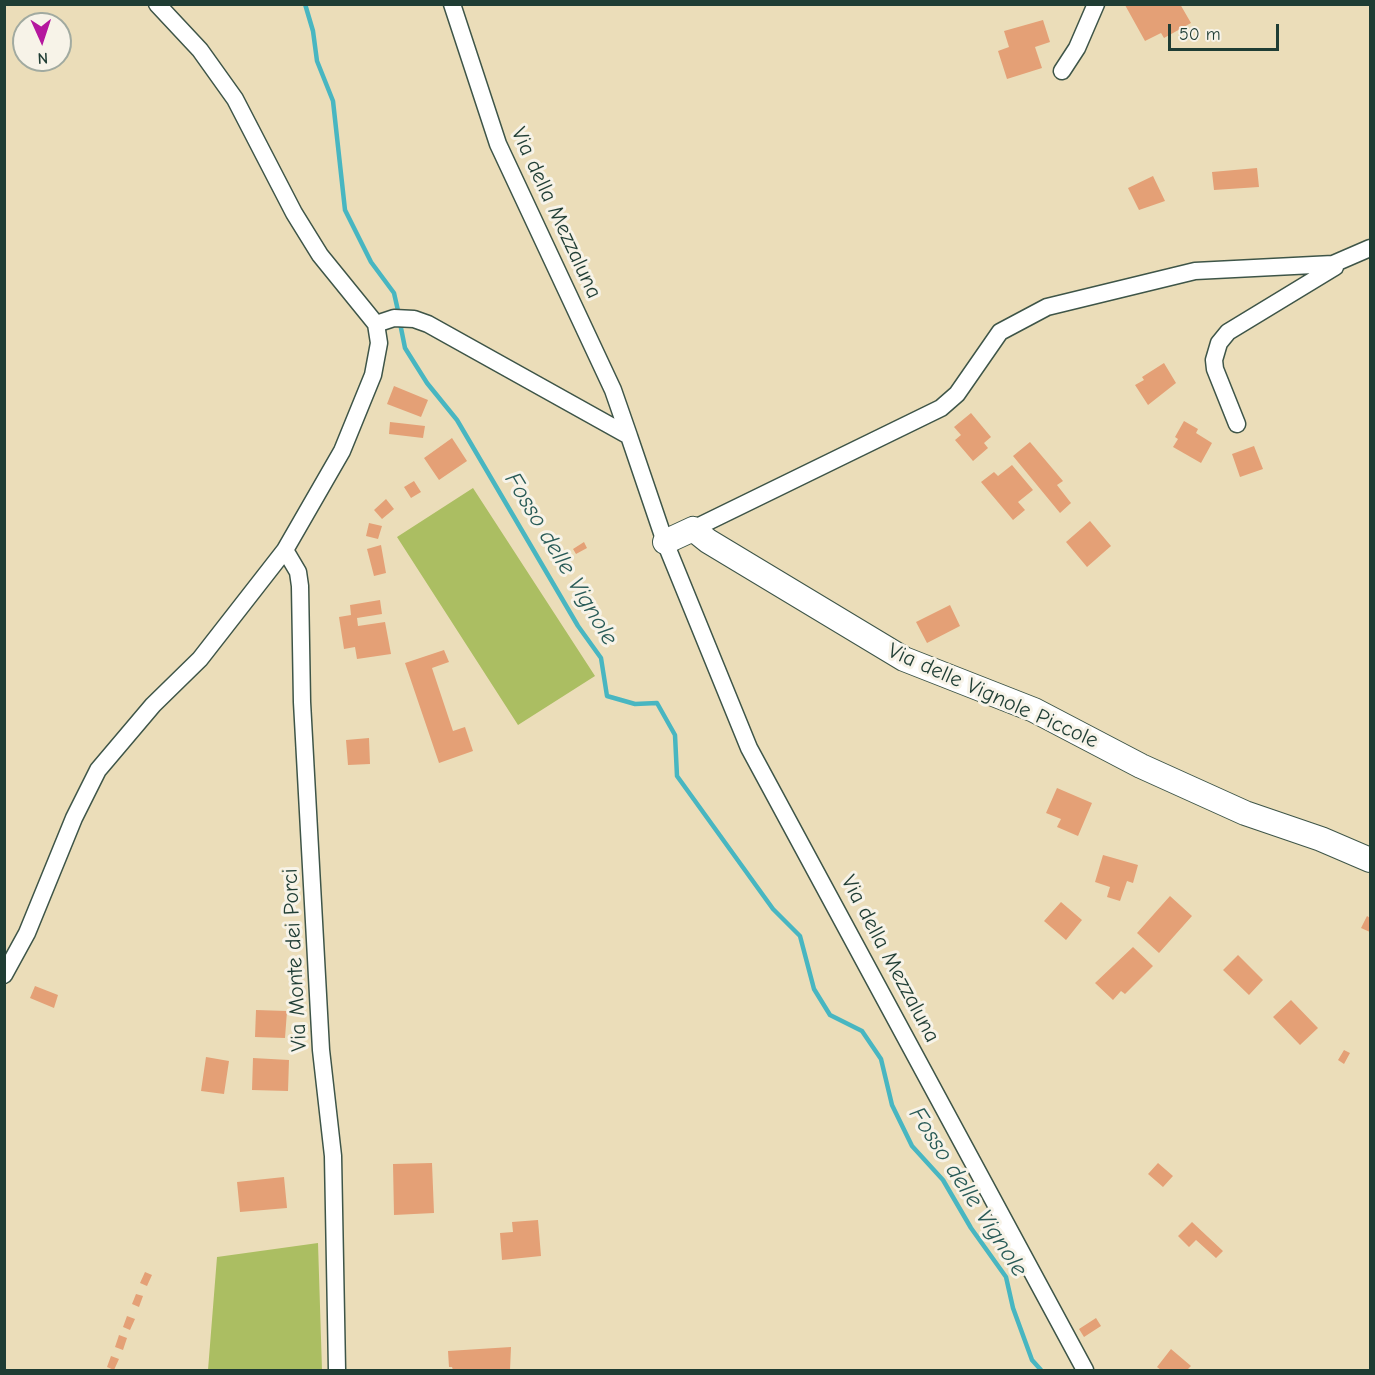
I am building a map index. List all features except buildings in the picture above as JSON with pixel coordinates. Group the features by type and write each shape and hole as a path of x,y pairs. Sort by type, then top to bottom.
{"street":[{"path":"4,975 27,933 74,818 98,770 153,705 200,659 285,550 346,440 372,375 379,343 376,324 320,255 294,213 235,99 200,50 157,4"},
{"name":"Via della Mezzaluna","path":"452,4 498,144 613,390 669,551 749,748 1085,1371"},
{"path":"1062,71 1077,48 1095,4"},
{"path":"1237,424 1215,369 1215,350 1221,338 1288,294 1364,251"},
{"path":"669,551 693,529 941,408 957,394 1000,332 1047,307 1183,273 1323,265 1364,251"},
{"path":"376,324 394,318 414,319 428,324 629,436"},
{"name":"Via delle Vignole Piccole","path":"693,529 708,541 904,659 1034,710 1141,766 1245,813 1321,839 1371,860"},
{"name":"Via Monte dei Porci","path":"285,550 298,572 300,586 302,691 321,1050 332,1145 337,1371"}],"green space":[{"path":"473,488 595,676 518,725 397,537"},
{"path":"318,1243 322,1370 208,1370 217,1257"}],"waterway":[{"name":"Fosso delle Vignole","path":"305,4 313,31 317,61 333,101 345,210 371,262 394,293 399,315"},
{"name":"Fosso delle Vignole","path":"400,323 405,348 427,383 457,420 578,626 601,658 607,696 635,704 657,703 675,735 677,776 773,909 800,936 814,989 830,1015 862,1031 881,1059 892,1105 912,1146 943,1180 971,1228 1006,1277 1013,1308 1032,1360 1041,1370"}]}
